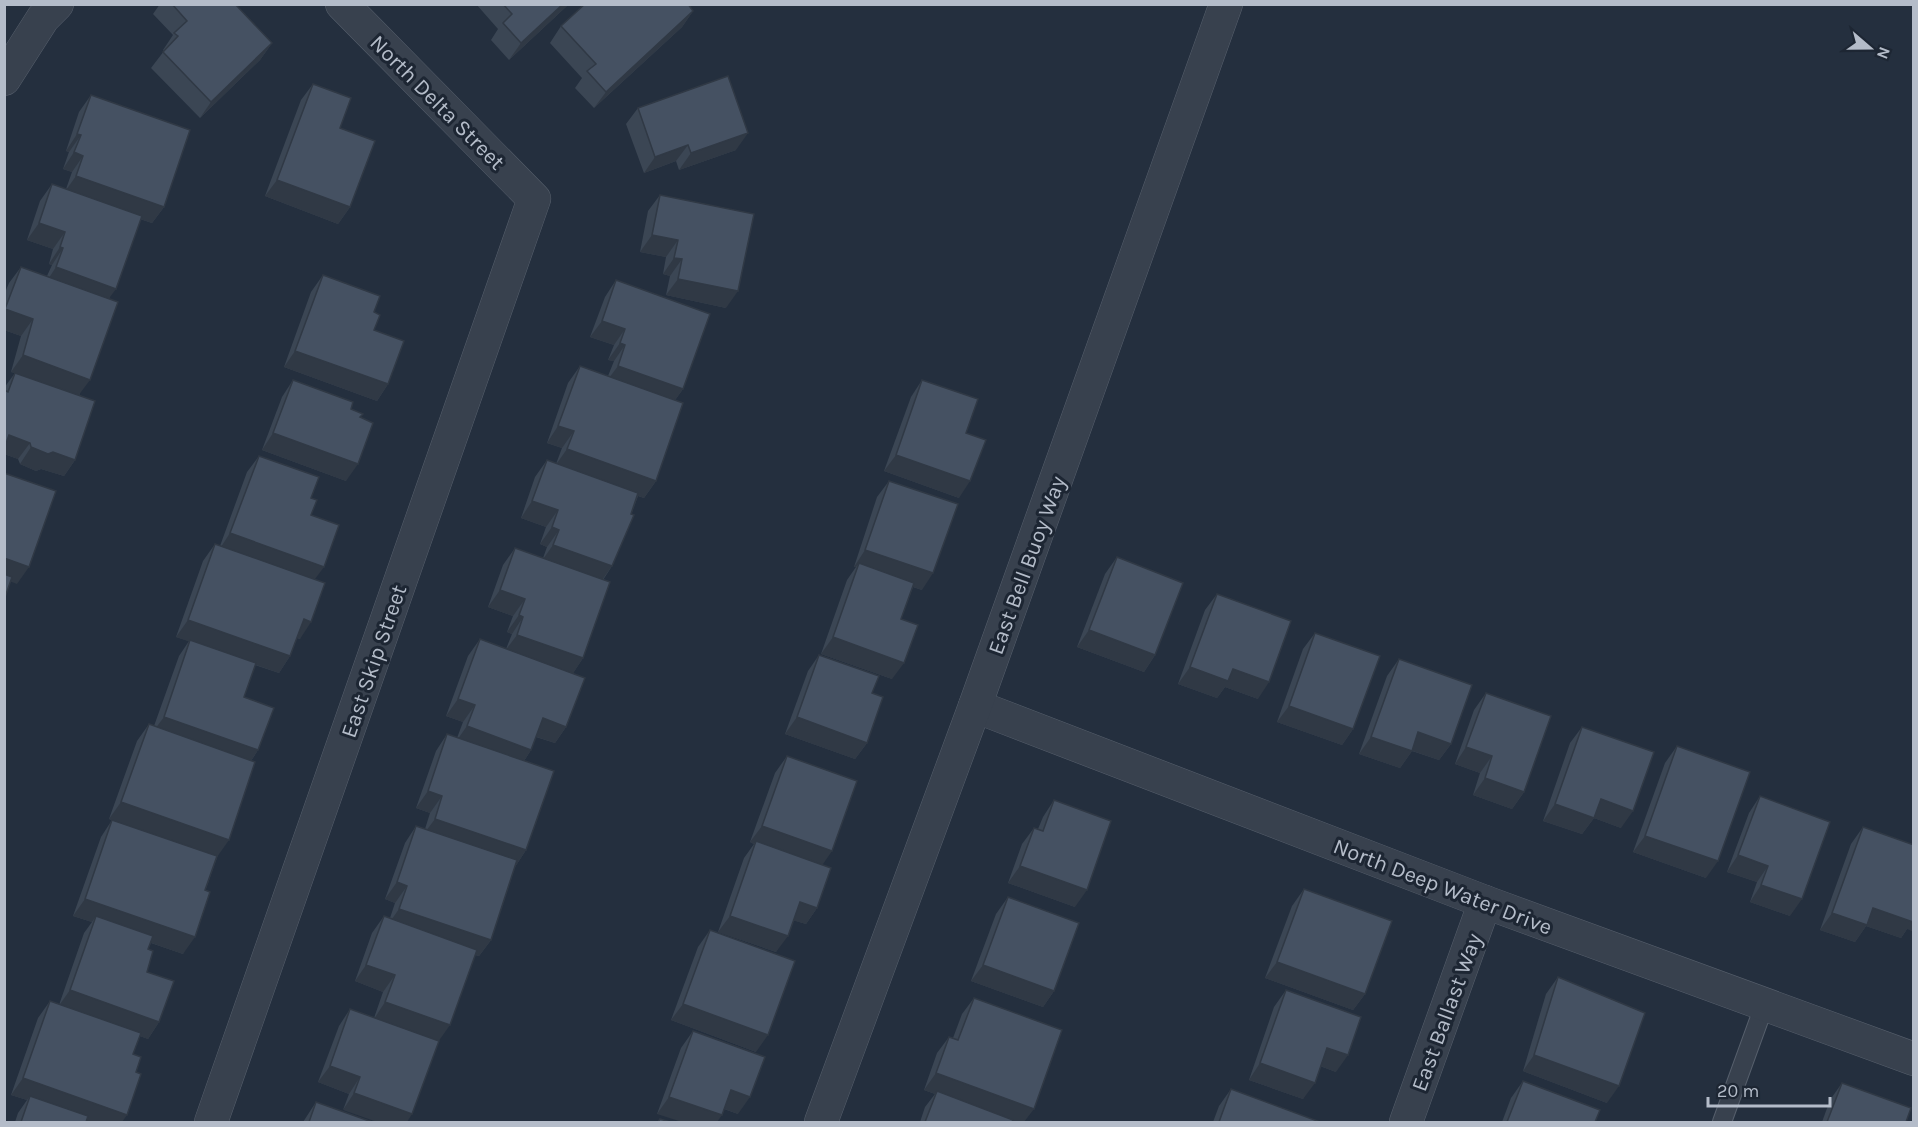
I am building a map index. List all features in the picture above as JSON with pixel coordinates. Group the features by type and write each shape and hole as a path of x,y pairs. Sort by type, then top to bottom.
{"street":[{"path":"4,79 43,18 57,4"},
{"name":"North Delta Street","path":"342,4 534,199"},
{"name":"East Bell Buoy Way","path":"820,1122 975,706 1226,4"},
{"name":"East Skip Street","path":"211,1122 534,199"},
{"name":"North Deep Water Drive","path":"975,706 1485,902 1914,1059"},
{"name":"East Ballast Way","path":"1406,1122 1485,902"}],"lane":[{"path":"1722,1122 1764,1006"}],"building":[{"path":"172,4 235,4 272,43 211,102 163,52 178,36 174,33 187,21"},
{"path":"503,4 563,4 521,43 503,23 512,14"},
{"path":"585,4 688,4 693,11 606,92 587,71 596,64 561,26"},
{"path":"728,76 748,133 691,153 688,145 655,157 638,108"},
{"path":"313,84 351,98 340,128 375,141 350,207 277,180"},
{"path":"91,95 190,130 164,207 76,176 83,156 74,152 81,135 77,134"},
{"path":"52,184 142,216 116,289 56,267 63,248 60,247 65,232 39,223"},
{"path":"660,195 754,214 738,291 678,279 682,259 674,258 678,240 652,235"},
{"path":"21,267 118,302 90,380 23,355 33,319 5,309"},
{"path":"323,275 380,296 374,312 380,315 374,330 404,341 388,384 295,351"},
{"path":"616,280 710,314 683,389 618,366 625,345 620,343 625,329 602,321"},
{"path":"580,366 683,403 656,481 567,449 574,431 558,426"},
{"path":"15,373 95,401 75,460 53,452 48,454 31,447 30,443 9,435 4,449 4,390 8,392"},
{"path":"293,380 353,402 351,409 363,414 360,417 373,423 358,464 273,433"},
{"path":"922,380 978,399 966,433 986,440 970,481 896,455"},
{"path":"259,456 319,477 311,498 317,500 311,515 339,525 324,567 230,533"},
{"path":"547,460 638,493 631,514 634,515 612,566 553,545 559,530 552,527 558,510 532,501"},
{"path":"4,473 56,491 29,567 4,558"},
{"path":"889,481 958,504 933,573 865,550"},
{"path":"215,544 325,583 311,622 304,619 290,656 188,620"},
{"path":"515,548 610,582 583,658 517,635 523,617 519,615 525,599 500,590"},
{"path":"1117,557 1183,583 1155,655 1089,630"},
{"path":"859,563 914,583 901,619 918,625 904,663 833,637"},
{"path":"4,574 12,577 4,600"},
{"path":"1217,594 1291,621 1269,682 1233,669 1228,681 1190,667"},
{"path":"1315,633 1380,656 1353,729 1289,706"},
{"path":"480,639 585,678 566,727 543,718 531,750 467,726 475,705 458,699"},
{"path":"190,640 256,663 244,697 274,708 258,750 164,717"},
{"path":"819,655 879,676 872,693 883,697 867,743 797,717"},
{"path":"1399,659 1472,685 1451,744 1418,732 1412,751 1371,737"},
{"path":"1486,693 1551,716 1524,792 1485,778 1492,756 1466,747"},
{"path":"149,724 255,762 229,840 121,802"},
{"path":"1582,727 1654,752 1633,811 1601,799 1594,818 1555,804"},
{"path":"447,734 554,771 526,850 435,819 442,796 428,791"},
{"path":"1677,746 1750,772 1718,861 1645,836"},
{"path":"787,756 857,781 832,851 762,826"},
{"path":"1760,796 1830,822 1802,899 1761,885 1768,866 1738,855"},
{"path":"1054,800 1111,821 1087,890 1020,866 1034,828 1043,831"},
{"path":"112,820 217,856 205,890 210,892 195,937 85,899"},
{"path":"416,826 517,860 491,940 399,909 407,886 397,882"},
{"path":"1863,827 1914,845 1913,922 1873,908 1867,925 1832,913"},
{"path":"756,841 831,868 817,908 800,902 788,936 730,916"},
{"path":"1304,889 1392,921 1365,994 1277,962"},
{"path":"1008,897 1079,923 1054,991 983,965"},
{"path":"96,916 153,936 148,949 153,951 147,972 174,981 159,1022 70,990"},
{"path":"384,916 477,950 450,1025 385,1002 395,975 366,965"},
{"path":"710,930 795,961 768,1035 683,1004"},
{"path":"1558,977 1645,1013 1619,1086 1534,1055"},
{"path":"1286,990 1361,1017 1348,1055 1327,1048 1315,1083 1260,1063"},
{"path":"974,998 1062,1030 1034,1109 936,1073 949,1037 958,1040"},
{"path":"50,1001 141,1033 133,1054 141,1057 136,1072 141,1074 127,1115 23,1078"},
{"path":"350,1009 439,1041 412,1114 354,1093 360,1077 330,1066"},
{"path":"693,1031 765,1057 750,1097 731,1090 722,1115 669,1097"},
{"path":"1523,1081 1600,1110 1595,1122 1507,1122"},
{"path":"1842,1083 1911,1108 1906,1122 1827,1122"},
{"path":"1231,1089 1320,1122 1219,1122"},
{"path":"937,1091 1013,1120 1012,1122 925,1122"},
{"path":"30,1096 88,1116 86,1122 21,1122"},
{"path":"316,1102 372,1122 309,1122"}]}
